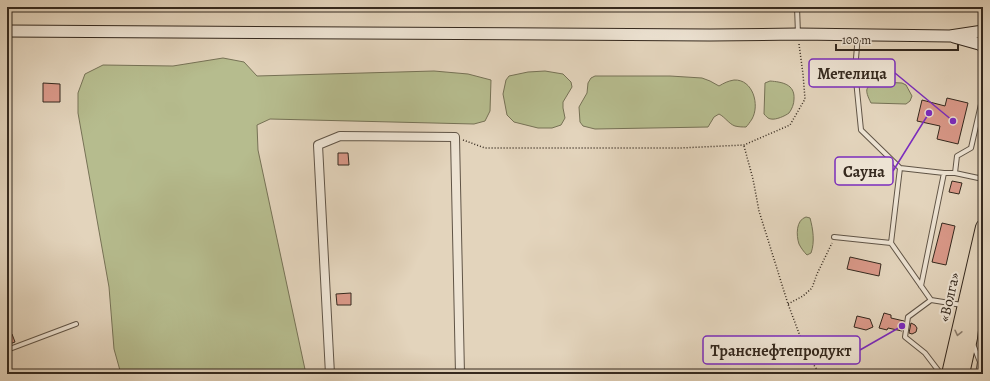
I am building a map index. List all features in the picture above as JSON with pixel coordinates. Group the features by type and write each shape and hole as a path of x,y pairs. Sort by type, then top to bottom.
{"highway":[{"name":"«Волга»","path":"949,374 983,227"},
{"name":"«Волга»","path":"962,374 970,338 974,306 983,272"}],"main road":[{"path":"7,31 950,36 983,31"},
{"path":"950,36 983,46"}],"street":[{"path":"330,374 318,145 340,136 455,137 460,374"}],"lane":[{"path":"797,7 798,34"},
{"path":"858,35 855,70 861,130 900,168 955,173 983,179"},
{"path":"955,173 957,156 971,148 982,100"},
{"path":"900,168 891,243 931,300"},
{"path":"921,286 944,173"},
{"path":"834,237 891,243"},
{"path":"941,374 925,353 905,337 908,317 931,300 965,305"},
{"path":"7,350 76,324"},
{"path":"970,338 980,362 978,374"}],"path":[{"path":"455,137 485,148 680,148 744,145 790,125 805,99 798,34"},
{"path":"744,145 754,179 759,211 788,304 803,344 814,366 821,374"},
{"path":"788,304 803,296 812,288 834,237"}],"green space":[{"path":"223,58 244,62 257,76 434,71 468,74 491,80 490,111 485,121 474,124 270,119 257,125 258,150 306,374 121,374 114,349 109,287 78,113 78,93 85,74 103,65 173,66"},
{"path":"545,71 563,74 571,82 572,87 563,102 565,118 561,125 552,128 538,128 514,122 507,115 503,94 506,80 509,76 528,72"},
{"path":"595,76 670,76 702,78 719,86 732,80 741,81 750,88 753,94 755,100 754,113 752,119 746,127 735,126 719,114 714,117 708,127 595,129 583,126 580,122 579,107 587,93 588,83 591,78"},
{"path":"770,81 787,85 794,94 793,105 789,113 775,119 769,118 764,114 765,83"},
{"path":"879,82 902,83 906,85 912,96 910,101 906,104 871,103 867,94 867,89 871,85"},
{"path":"806,217 810,218 813,236 811,253 807,255 799,244 797,236 800,221"}],"building":[{"path":"43,83 60,84 60,102 43,102"},
{"path":"947,98 968,103 958,144 937,139 940,126 917,121 922,100 945,106"},
{"path":"338,153 348,153 349,165 338,165"},
{"path":"952,181 962,183 959,194 949,192"},
{"path":"942,223 955,226 946,265 932,262"},
{"path":"850,257 881,264 879,276 847,269"},
{"path":"351,293 351,305 337,305 336,294"},
{"path":"884,313 891,315 891,318 904,321 902,331 879,328"},
{"path":"857,316 870,319 873,327 866,330 854,327"},
{"path":"911,323 917,328 916,332 912,334 909,333"},
{"path":"12,334 15,342 7,345 7,336"}],"place":[{"name":"Сауна","path":"929,113"},
{"name":"Метелица","path":"953,121"},
{"name":"Транснефтепродукт","path":"902,326"}]}
